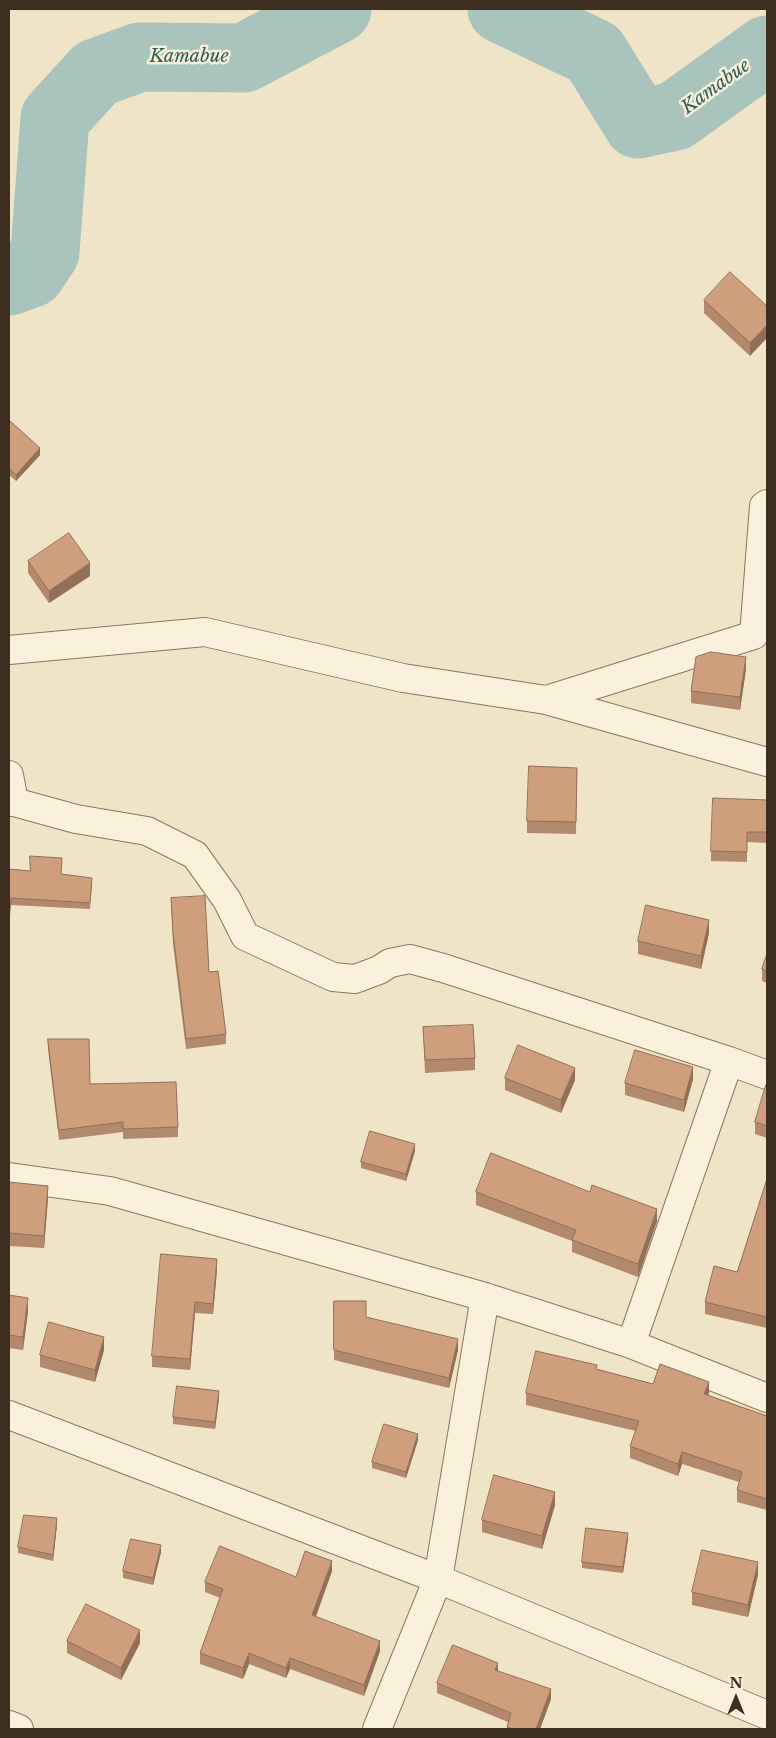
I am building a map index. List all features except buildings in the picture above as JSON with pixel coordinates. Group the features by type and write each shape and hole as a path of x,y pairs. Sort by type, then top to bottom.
{"street":[{"path":"546,700 754,635 764,506 767,504"},
{"path":"9,650 205,632 403,678 546,700 767,762"},
{"path":"9,775 12,802 76,819 147,831 195,855 227,900 245,936 333,977 355,979 379,970 390,963 410,959 443,968 767,1075"},
{"path":"631,1344 729,1061"},
{"path":"9,1178 110,1191 485,1297 631,1344 767,1398"},
{"path":"377,1729 438,1579 485,1297"},
{"path":"9,1415 438,1579 767,1714"},
{"path":"9,1725 19,1729"}],"waterway":[{"name":"Kamabue","path":"9,281 31,273 45,252 55,118 96,73 140,57 244,58 337,9"},
{"name":"Kamabue","path":"502,9 594,53 638,124 675,116 767,50"}]}
